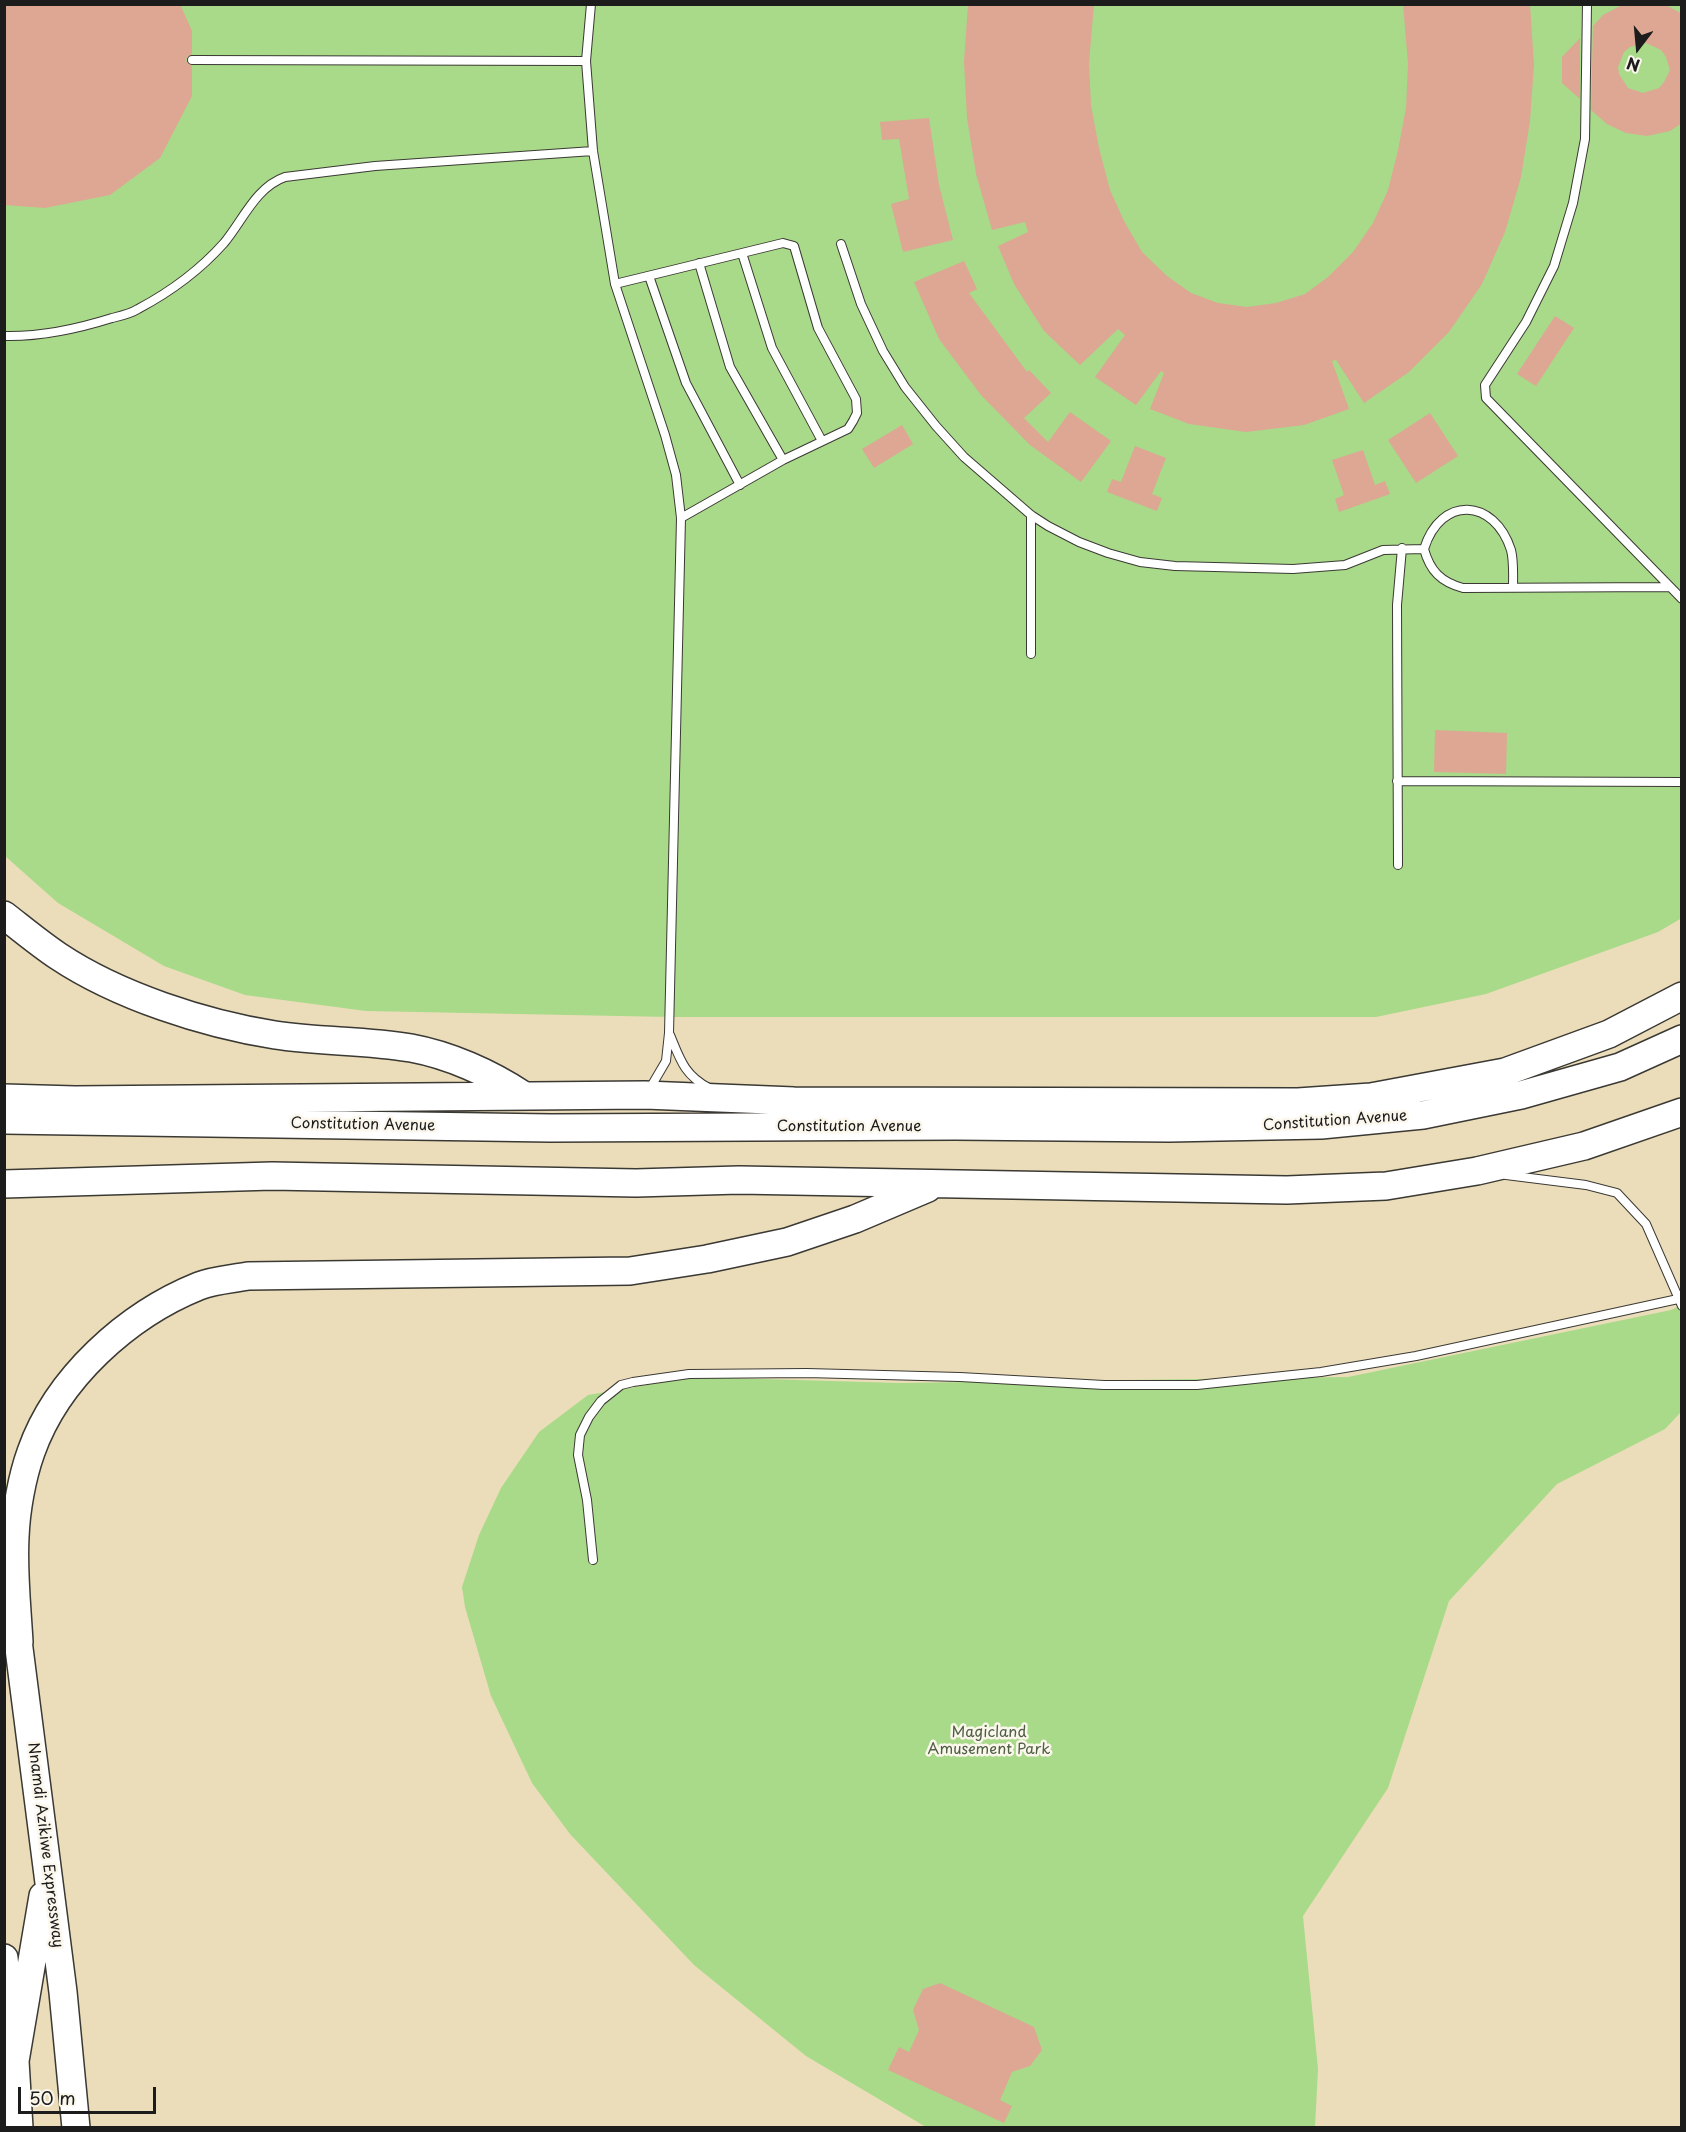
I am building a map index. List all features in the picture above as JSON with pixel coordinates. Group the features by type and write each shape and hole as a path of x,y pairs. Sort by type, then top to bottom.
{"highway":[{"path":"4,915 59,957 131,993 171,1008 243,1029 278,1035 409,1048 435,1054 536,1095"},
{"path":"1609,1034 1682,996"},
{"path":"4,1098 75,1100 536,1095 794,1101 1274,1102 1340,1099 1371,1097 1505,1072 1609,1034 1682,1012"},
{"name":"Constitution Avenue","path":"4,1120 551,1128 955,1126 1169,1128 1321,1125 1423,1115 1521,1095 1620,1067 1682,1039"},
{"path":"33,1121 75,1100"},
{"path":"6,1184 272,1176 636,1184 739,1180 1287,1190 1386,1186 1478,1171 1584,1146 1682,1112"},
{"path":"19,1642 15,1537 21,1491 31,1452 51,1411 78,1373 118,1332 158,1307 200,1286 248,1276 630,1271 707,1259 787,1242 855,1219 938,1183"},
{"name":"Nnamdi Azikiwe Expressway","path":"4,1564 19,1642 48,1868 76,2127"},
{"path":"15,2061 48,1868"},
{"path":"4,1958 15,2061 19,2127"}],"lane":[{"path":"591,4 586,61 593,151 615,284 665,435 676,475 681,518 669,1033 666,1061 636,1096"},
{"path":"1587,4 1585,139 1573,203 1554,266 1526,322 1485,385 1486,398 1682,599"},
{"path":"192,60 586,61"},
{"path":"4,336 27,337 87,326 136,311 185,280 224,242 272,181 285,177 375,166 593,151"},
{"path":"615,284 783,243 794,246 818,328 856,399 857,413 848,429 783,460 681,518"},
{"path":"841,244 861,304 883,351 905,387 964,457 1030,515 1069,537 1108,553 1140,562 1175,566 1293,569 1345,565 1383,550 1424,549"},
{"path":"742,253 772,348 822,441"},
{"path":"699,263 730,367 783,460"},
{"path":"649,276 686,383 740,485"},
{"path":"1513,588 1512,560 1508,543 1493,520 1479,511 1465,508 1452,513 1429,535 1424,549 1427,561 1436,574 1448,584 1463,588 1513,588 1670,587"},
{"path":"1030,515 1030,654"},
{"path":"1398,865 1397,605 1402,548"},
{"path":"1397,781 1682,782"},
{"path":"669,1033 679,1058 693,1080 728,1098"},
{"path":"593,1560 587,1500 578,1455 580,1435 589,1417 601,1401 621,1385 633,1382 689,1374 807,1373 960,1377 1104,1385 1197,1385 1321,1372 1416,1356 1680,1302 1646,1224 1617,1193 1586,1185 1478,1171"}],"green space":[{"path":"5,5 1681,5 1682,918 1658,932 1486,994 1376,1017 670,1017 366,1011 245,995 164,966 58,903 5,856"},
{"name":"Magicland Amusement Park","path":"1681,1305 1681,1412 1665,1429 1557,1484 1449,1601 1388,1788 1303,1916 1318,2069 1315,2127 926,2127 806,2056 694,1965 570,1834 532,1783 491,1696 465,1607 462,1587 479,1535 501,1488 539,1432 588,1395 695,1377 899,1383 1348,1377 1671,1310"}],"building":[{"path":"4,4 180,4 192,31 192,54 187,57 186,61 192,66 192,96 160,158 110,195 45,208 4,205"},
{"path":"968,4 1094,4 1089,63 1091,105 1110,190 1124,221 1142,252 1167,276 1191,293 1218,303 1247,307 1276,303 1305,294 1328,277 1353,252 1373,223 1388,190 1406,108 1408,64 1403,4 1530,4 1534,65 1530,121 1521,177 1505,232 1482,284 1449,332 1409,372 1364,403 1336,360 1332,361 1349,409 1304,425 1246,432 1189,424 1150,409 1164,373 1161,371 1136,405 1095,377 1125,335 1118,329 1080,365 1044,331 1014,284 998,246 1028,232 1025,222 992,230 976,174 967,118 964,62"},
{"path":"1662,4 1682,14 1682,123 1670,131 1647,136 1626,133 1607,124 1591,110 1593,26 1603,15 1622,5","holes":["1646,43 1661,50 1670,70 1659,88 1643,93 1628,88 1619,74 1618,67 1624,52 1630,47"]},
{"path":"1580,38 1580,99 1562,83 1562,57"},
{"path":"929,118 939,185 953,240 903,252 891,204 909,199 899,139 882,140 880,122"},
{"path":"964,261 977,289 969,293 1027,372 1029,370 1051,393 1024,418 1048,442 1070,412 1111,441 1081,482 1030,445 981,395 939,339 914,282"},
{"path":"1555,316 1574,328 1536,386 1517,374"},
{"path":"1430,413 1458,456 1416,483 1388,440"},
{"path":"902,425 913,444 874,468 862,449"},
{"path":"1135,446 1166,458 1152,494 1162,498 1157,511 1107,492 1112,479 1121,482"},
{"path":"1363,450 1375,485 1385,481 1390,494 1339,512 1335,499 1344,495 1332,460"},
{"path":"1435,730 1507,733 1506,774 1434,772"},
{"path":"940,1983 1034,2027 1042,2050 1030,2066 1012,2072 1000,2100 1012,2106 1004,2123 888,2070 899,2047 909,2052 919,2030 913,2010 923,1989"}]}
